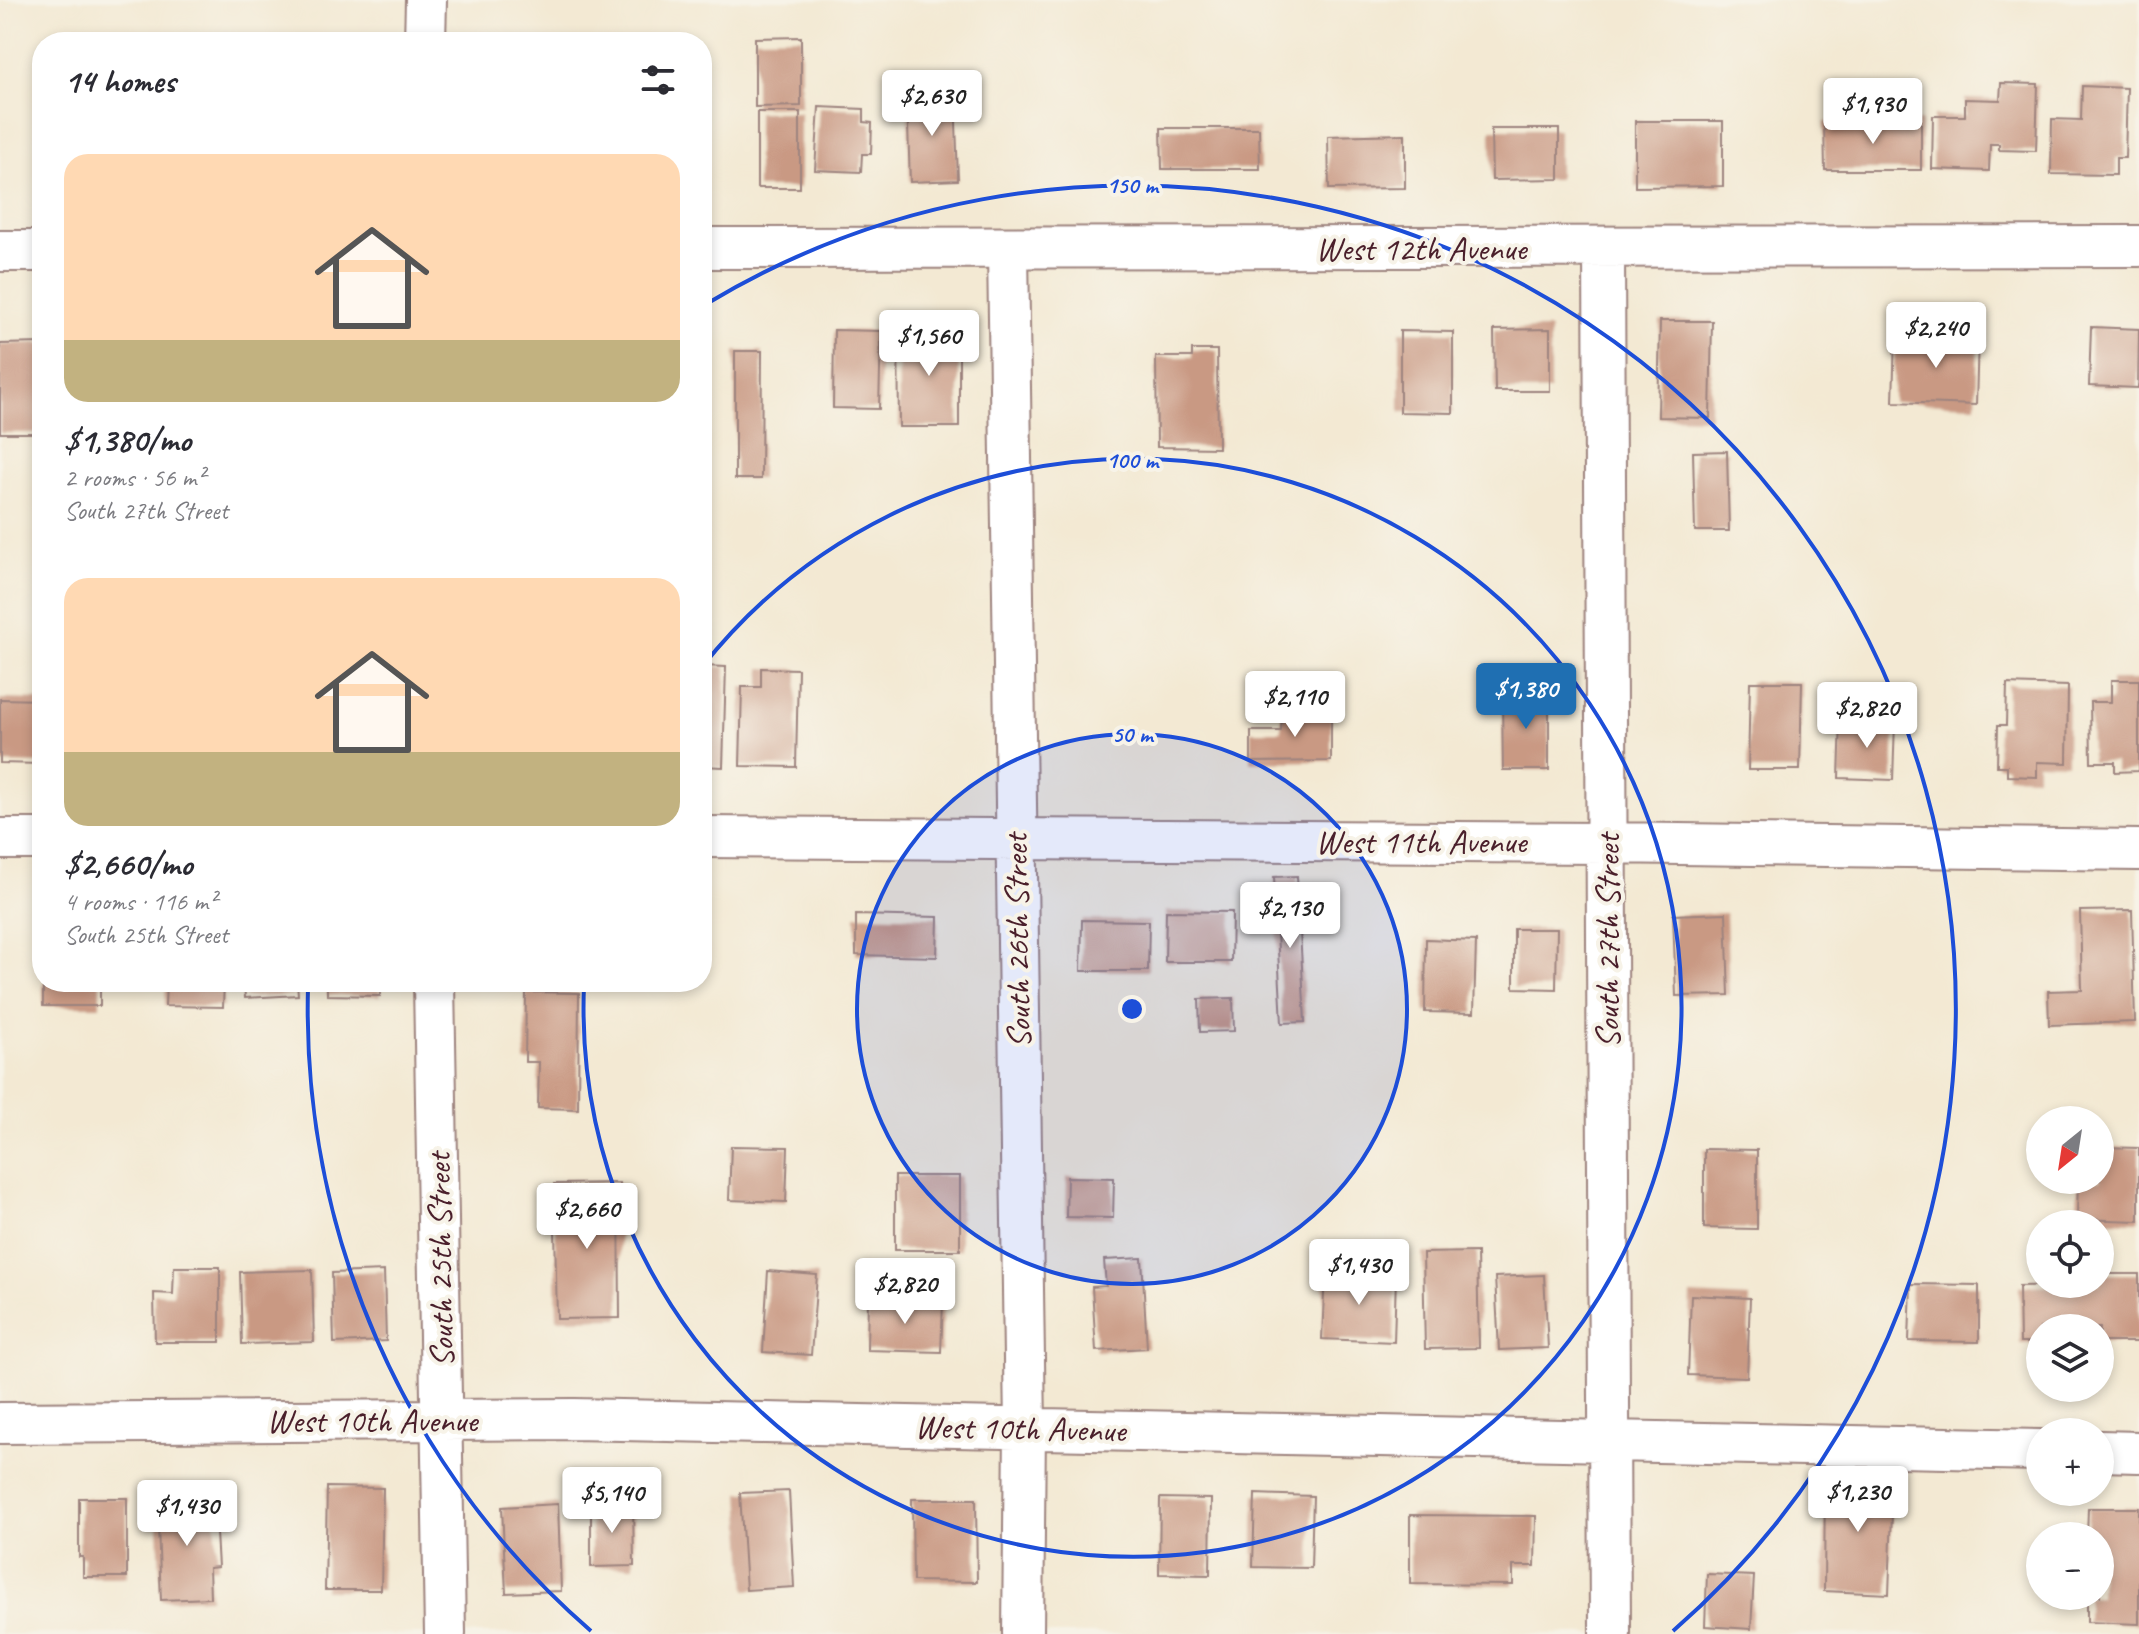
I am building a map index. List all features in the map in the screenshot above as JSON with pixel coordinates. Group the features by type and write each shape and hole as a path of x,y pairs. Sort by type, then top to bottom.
{"street":[{"path":"425,32 426,0"},
{"name":"West 12th Avenue","path":"712,248 2139,246"},
{"name":"South 27th Street","path":"1604,248 1610,1634"},
{"name":"South 26th Street","path":"1008,249 1025,1428 1023,1634"},
{"path":"0,251 32,251"},
{"name":"West 11th Avenue","path":"712,837 2139,850"},
{"path":"0,839 32,839"},
{"name":"South 25th Street","path":"434,992 445,1634"},
{"name":"West 10th Avenue","path":"0,1423 589,1419 2026,1450"},
{"path":"2114,1451 2139,1452"}],"building":[{"path":"801,37 801,106 755,107 755,38"},
{"path":"2001,83 2038,84 2036,151 1999,150 1999,144 1990,144 1989,171 1932,169 1933,116 1965,116 1965,99 2000,100"},
{"path":"2082,86 2127,88 2125,158 2116,158 2116,175 2051,174 2052,119 2081,120"},
{"path":"955,95 958,180 910,182 907,96"},
{"path":"819,107 864,109 864,122 872,123 871,154 862,154 861,172 815,170"},
{"path":"757,112 800,112 800,188 757,188"},
{"path":"1635,121 1723,121 1723,186 1635,187"},
{"path":"1921,121 1921,170 1825,170 1824,122"},
{"path":"1161,128 1259,128 1260,169 1162,169"},
{"path":"1491,129 1559,129 1559,179 1492,180"},
{"path":"1405,134 1405,188 1329,189 1328,136"},
{"path":"1660,321 1712,321 1710,418 1658,417"},
{"path":"2091,327 2139,329 2138,388 2089,386"},
{"path":"898,329 959,329 959,427 899,427"},
{"path":"1550,329 1550,391 1495,391 1494,330"},
{"path":"834,330 881,331 879,409 833,408"},
{"path":"1400,331 1453,332 1453,413 1400,412"},
{"path":"1895,335 1978,337 1976,405 1893,402"},
{"path":"32,343 32,433 0,433 0,344"},
{"path":"1192,350 1217,350 1218,448 1157,447 1156,357 1192,357"},
{"path":"735,351 762,351 761,479 735,479"},
{"path":"1727,451 1729,531 1695,531 1693,452"},
{"path":"712,666 726,667 723,767 712,766"},
{"path":"761,668 798,669 796,767 740,766 742,687 761,687"},
{"path":"2111,680 2139,680 2139,771 2115,772 2115,762 2091,762 2090,702 2111,702"},
{"path":"1750,682 1802,682 1800,770 1748,770"},
{"path":"2007,684 2068,686 2067,763 2037,762 2037,777 2007,776 2007,766 1997,766 1998,725 2006,725"},
{"path":"1549,692 1549,770 1503,770 1502,693"},
{"path":"0,699 32,700 32,764 0,763"},
{"path":"1282,712 1331,712 1331,761 1251,762 1251,731 1281,731"},
{"path":"1841,721 1895,722 1893,780 1839,778"},
{"path":"1297,876 1305,1022 1282,1023 1274,877"},
{"path":"2132,910 2135,1022 2049,1025 2048,991 2082,990 2080,911"},
{"path":"1166,911 1232,912 1231,962 1165,962"},
{"path":"1726,913 1729,995 1676,996 1673,915"},
{"path":"856,915 938,917 937,957 856,955"},
{"path":"1082,920 1149,921 1148,971 1081,971"},
{"path":"1514,929 1557,929 1556,989 1514,988"},
{"path":"1426,939 1476,941 1474,1013 1425,1012"},
{"path":"43,992 100,992 100,1006 43,1006"},
{"path":"166,992 224,992 223,1007 165,1006"},
{"path":"245,992 298,992 298,995 245,998"},
{"path":"327,992 380,992 380,996 327,995"},
{"path":"526,992 579,993 578,1109 538,1108 539,1062 525,1062"},
{"path":"1233,998 1234,1031 1200,1032 1199,999"},
{"path":"731,1146 788,1147 786,1202 729,1200"},
{"path":"2114,1147 2139,1148 2139,1221 2114,1220 2114,1210 2077,1210 2078,1194 2114,1194"},
{"path":"1704,1149 1757,1150 1757,1229 1704,1228"},
{"path":"895,1176 960,1176 960,1250 895,1250"},
{"path":"1067,1177 1114,1178 1113,1218 1066,1217"},
{"path":"619,1183 620,1318 557,1319 554,1184"},
{"path":"1477,1252 1479,1348 1425,1349 1423,1253"},
{"path":"1142,1258 1147,1348 1096,1351 1092,1287 1106,1286 1104,1260"},
{"path":"174,1267 220,1267 220,1342 155,1342 154,1293 173,1294"},
{"path":"312,1270 314,1342 242,1344 240,1272"},
{"path":"384,1271 386,1341 334,1343 332,1273"},
{"path":"768,1271 817,1275 811,1355 763,1352"},
{"path":"1325,1272 1396,1276 1394,1342 1322,1339"},
{"path":"2114,1274 2139,1274 2139,1342 2114,1342 2114,1314 2026,1314 2026,1343 2020,1343 2019,1286 2026,1286 2026,1298 2114,1298"},
{"path":"1544,1275 1548,1348 1499,1350 1495,1277"},
{"path":"1911,1284 1979,1285 1979,1342 1909,1341"},
{"path":"1691,1295 1750,1298 1747,1377 1688,1375"},
{"path":"868,1299 943,1302 941,1352 867,1350"},
{"path":"1844,1468 1869,1469 1869,1483 1893,1484 1889,1594 1824,1591 1825,1481 1844,1482"},
{"path":"327,1487 383,1488 381,1590 325,1590"},
{"path":"789,1491 794,1587 746,1590 740,1493"},
{"path":"1255,1494 1313,1496 1311,1568 1253,1567"},
{"path":"79,1498 127,1498 127,1577 83,1577 83,1557 79,1557"},
{"path":"1160,1498 1211,1499 1210,1575 1159,1574"},
{"path":"214,1499 218,1567 209,1568 210,1598 161,1600 157,1501"},
{"path":"912,1499 976,1499 977,1582 913,1581"},
{"path":"591,1503 633,1503 634,1566 591,1567"},
{"path":"558,1504 561,1591 506,1593 502,1507"},
{"path":"2088,1508 2139,1508 2139,1624 2087,1622 2087,1610 2114,1610 2114,1522 2088,1522"},
{"path":"1410,1515 1536,1516 1535,1566 1513,1566 1513,1585 1410,1584"},
{"path":"1707,1574 1754,1576 1751,1629 1705,1626"}]}
